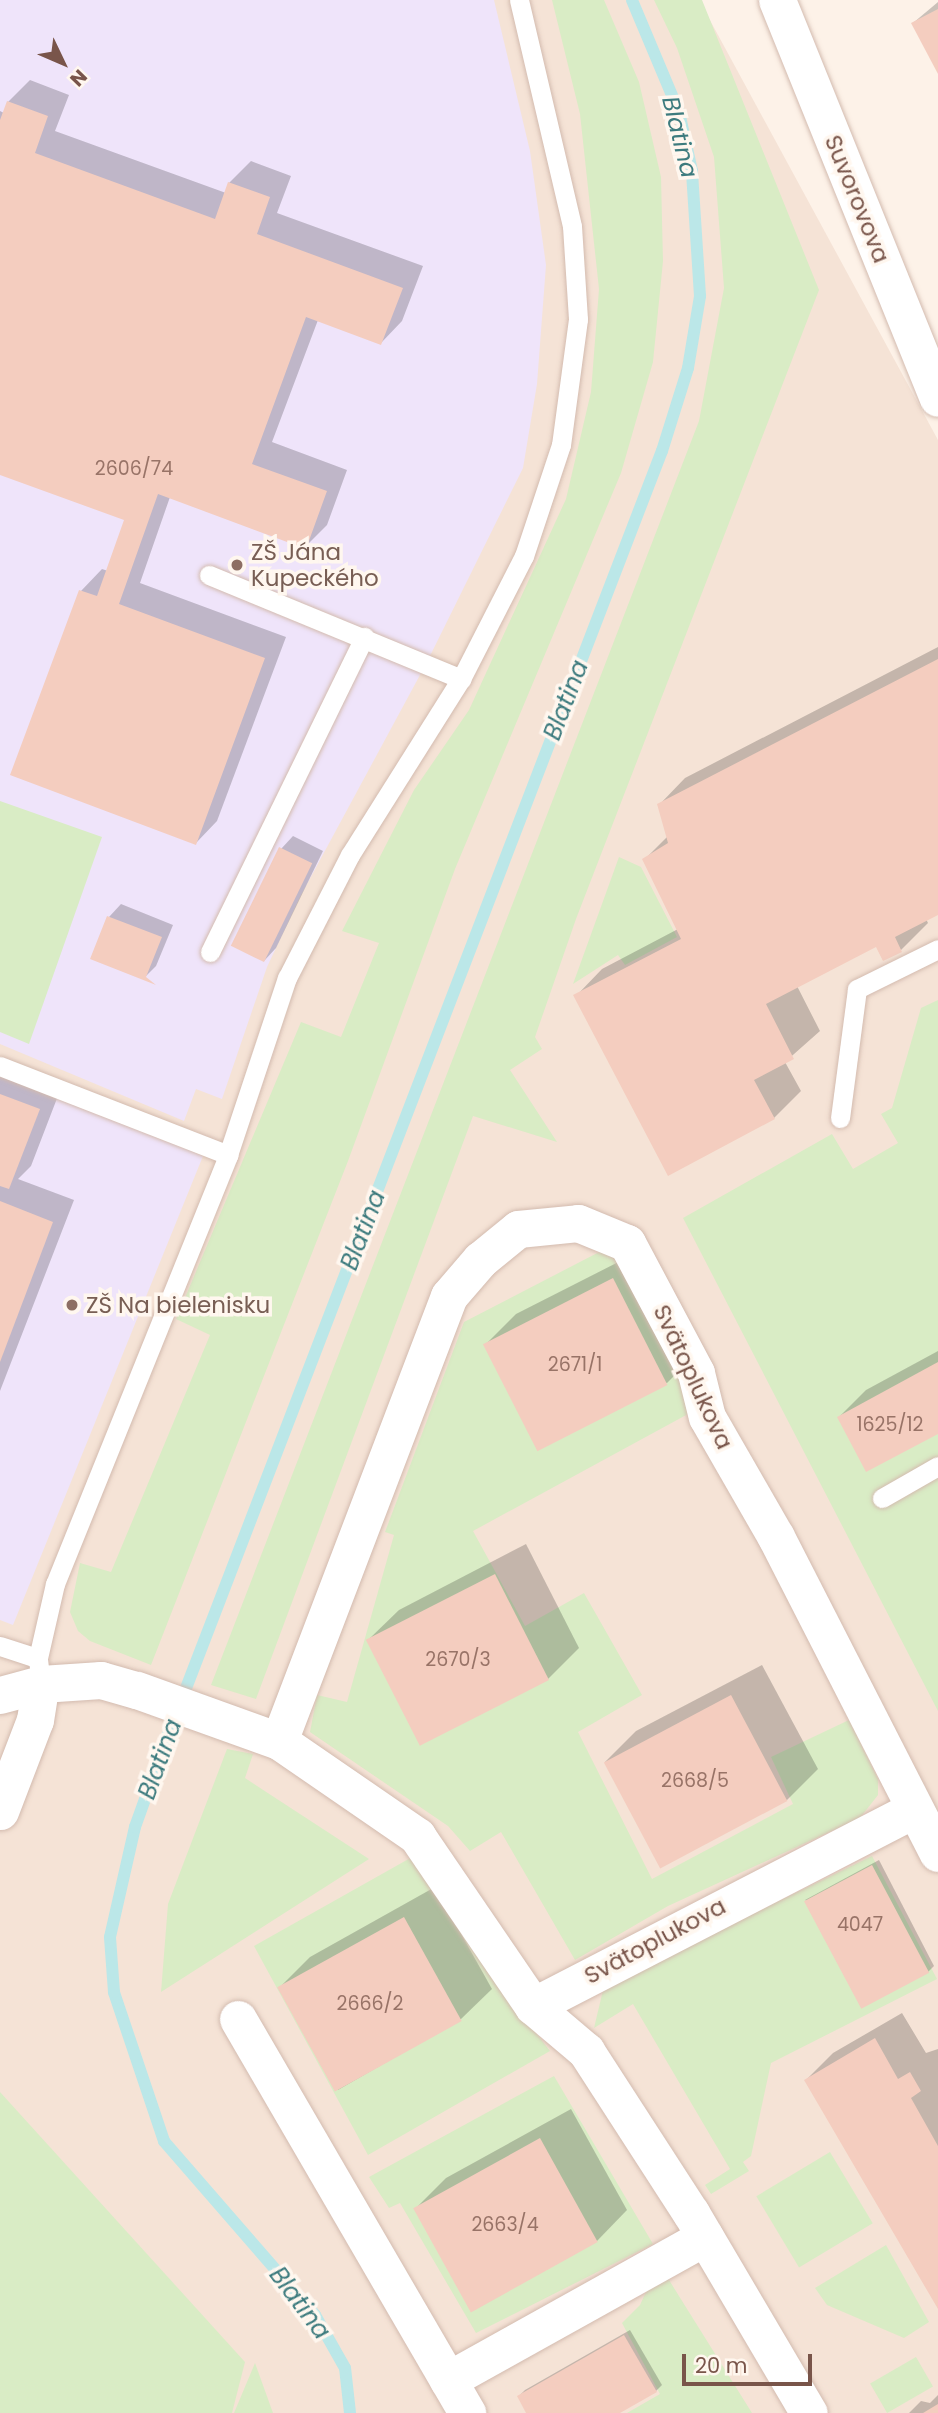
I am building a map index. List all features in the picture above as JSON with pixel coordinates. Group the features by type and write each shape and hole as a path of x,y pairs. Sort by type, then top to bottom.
{"street":[{"name":"Suvorovova","path":"777,0 938,398"},
{"name":"Svätoplukova","path":"279,1741 449,1296 480,1260 518,1229 578,1223 627,1243 696,1373 707,1417 776,1537 914,1809 533,2006"},
{"path":"0,1811 36,1720 40,1671"},
{"path":"0,1695 40,1671 137,1690 279,1741 418,1836 533,2006 586,2052 705,2237 809,2413"},
{"path":"914,1809 938,1853"},
{"path":"238,2019 467,2413"},
{"path":"448,2380 705,2237"}],"lane":[{"path":"0,1646 40,1671 55,1584 229,1155 287,978 350,855 461,679 524,556 561,444 579,319 572,226 519,0"},
{"path":"209,575 461,679"},
{"path":"210,952 364,637"},
{"path":"839,1118 857,989 938,949"},
{"path":"0,1066 229,1155"},
{"path":"883,1498 938,1466"}],"shaded area":[{"path":"0,0 699,0 938,440 938,2413 0,2413"},
{"name":"ZŠ Jána Kupeckého","path":"0,0 494,0 530,151 546,265 537,384 523,468 427,662 300,897 267,967 222,1099 196,1089 184,1121 0,1044"},
{"name":"ZŠ Na bielenisku","path":"0,1069 203,1156 13,1625 0,1620"}],"green space":[{"path":"552,0 604,0 639,82 661,177 663,261 653,362 621,473 455,869 348,1161 151,1665 90,1641 78,1631 70,1612 80,1563 111,1572 210,1335 176,1319 301,1022 341,1037 379,943 342,931 414,790 469,710 566,499 591,392 599,289 580,114"},
{"path":"654,0 702,0 819,290 576,919 535,1037 542,1049 510,1070 557,1142 473,1116 256,1699 211,1685 699,421 724,288 714,157 677,48"},
{"path":"0,801 102,837 29,1044 0,1032"},
{"path":"619,857 641,867 677,937 625,965 618,955 573,984"},
{"path":"938,1000 938,1711 683,1218 832,1134 853,1169 898,1143 881,1114 892,1108 921,1008"},
{"path":"605,1249 620,1250 691,1377 688,1414 473,1531 525,1626 584,1593 642,1695 578,1732 652,1879 793,1804 771,1757 849,1720 878,1779 878,1795 860,1818 668,1906 575,1960 501,1832 470,1851 448,1826 310,1732 317,1695 347,1702 394,1535 385,1532 464,1322"},
{"path":"227,1749 253,1754 245,1778 369,1859 161,1992 168,1904"},
{"path":"421,1852 500,1987 550,2051 368,2155 254,1946"},
{"path":"872,1856 937,1979 771,2063 751,2156 743,2162 749,2171 711,2194 705,2185 730,2169 633,2004 594,2028 604,1986"},
{"path":"554,2076 653,2244 476,2333 400,2203 389,2208 369,2177"},
{"path":"0,2092 245,2362 232,2413 0,2413"},
{"path":"830,2152 873,2223 799,2267 756,2196"},
{"path":"886,2245 929,2322 904,2338 827,2305 815,2288"},
{"path":"664,2272 752,2413 627,2413 660,2394 622,2323 640,2305 652,2279"},
{"path":"916,2357 933,2386 887,2413 870,2384"},
{"path":"255,2363 273,2413 234,2413"}],"building":[{"path":"938,9 938,74 911,23"},
{"path":"7,101 48,116 35,153 215,219 228,182 270,197 257,234 403,288 381,345 306,317 252,464 327,491 306,549 158,494 119,604 265,658 196,845 10,775 79,590 97,596 124,520 0,475 0,120"},
{"path":"938,659 938,915 895,937 902,952 883,961 876,947 766,1004 794,1059 754,1080 775,1119 668,1176 573,995 681,939 642,859 668,843 657,804"},
{"path":"279,847 312,863 264,962 231,946"},
{"path":"107,916 162,937 146,977 156,985 90,959"},
{"path":"0,1094 40,1109 9,1189 0,1186"},
{"path":"0,1201 53,1222 0,1362"},
{"path":"613,1278 667,1385 537,1451 483,1344"},
{"path":"938,1362 938,1434 866,1472 837,1417"},
{"path":"495,1574 549,1680 420,1746 366,1640"},
{"path":"731,1695 787,1801 660,1869 604,1763"},
{"path":"872,1865 929,1973 861,2009 804,1901"},
{"path":"404,1917 462,2021 335,2091 277,1987"},
{"path":"875,2038 898,2079 910,2072 921,2091 911,2098 938,2146 938,2309 804,2080"},
{"path":"540,2138 598,2242 471,2312 413,2208"},
{"path":"624,2335 657,2392 620,2413 526,2413 517,2396"},
{"path":"938,2404 938,2413 923,2413"}],"waterway":[{"name":"Blatina","path":"350,2413 345,2368 315,2315 164,2141 114,1992 110,1937 135,1827 168,1735 662,451 688,368 700,296 692,171 679,112 632,0"}],"place":[{"name":"ZŠ Jána Kupeckého","path":"237,565"},
{"name":"ZŠ Na bielenisku","path":"72,1305"}]}
